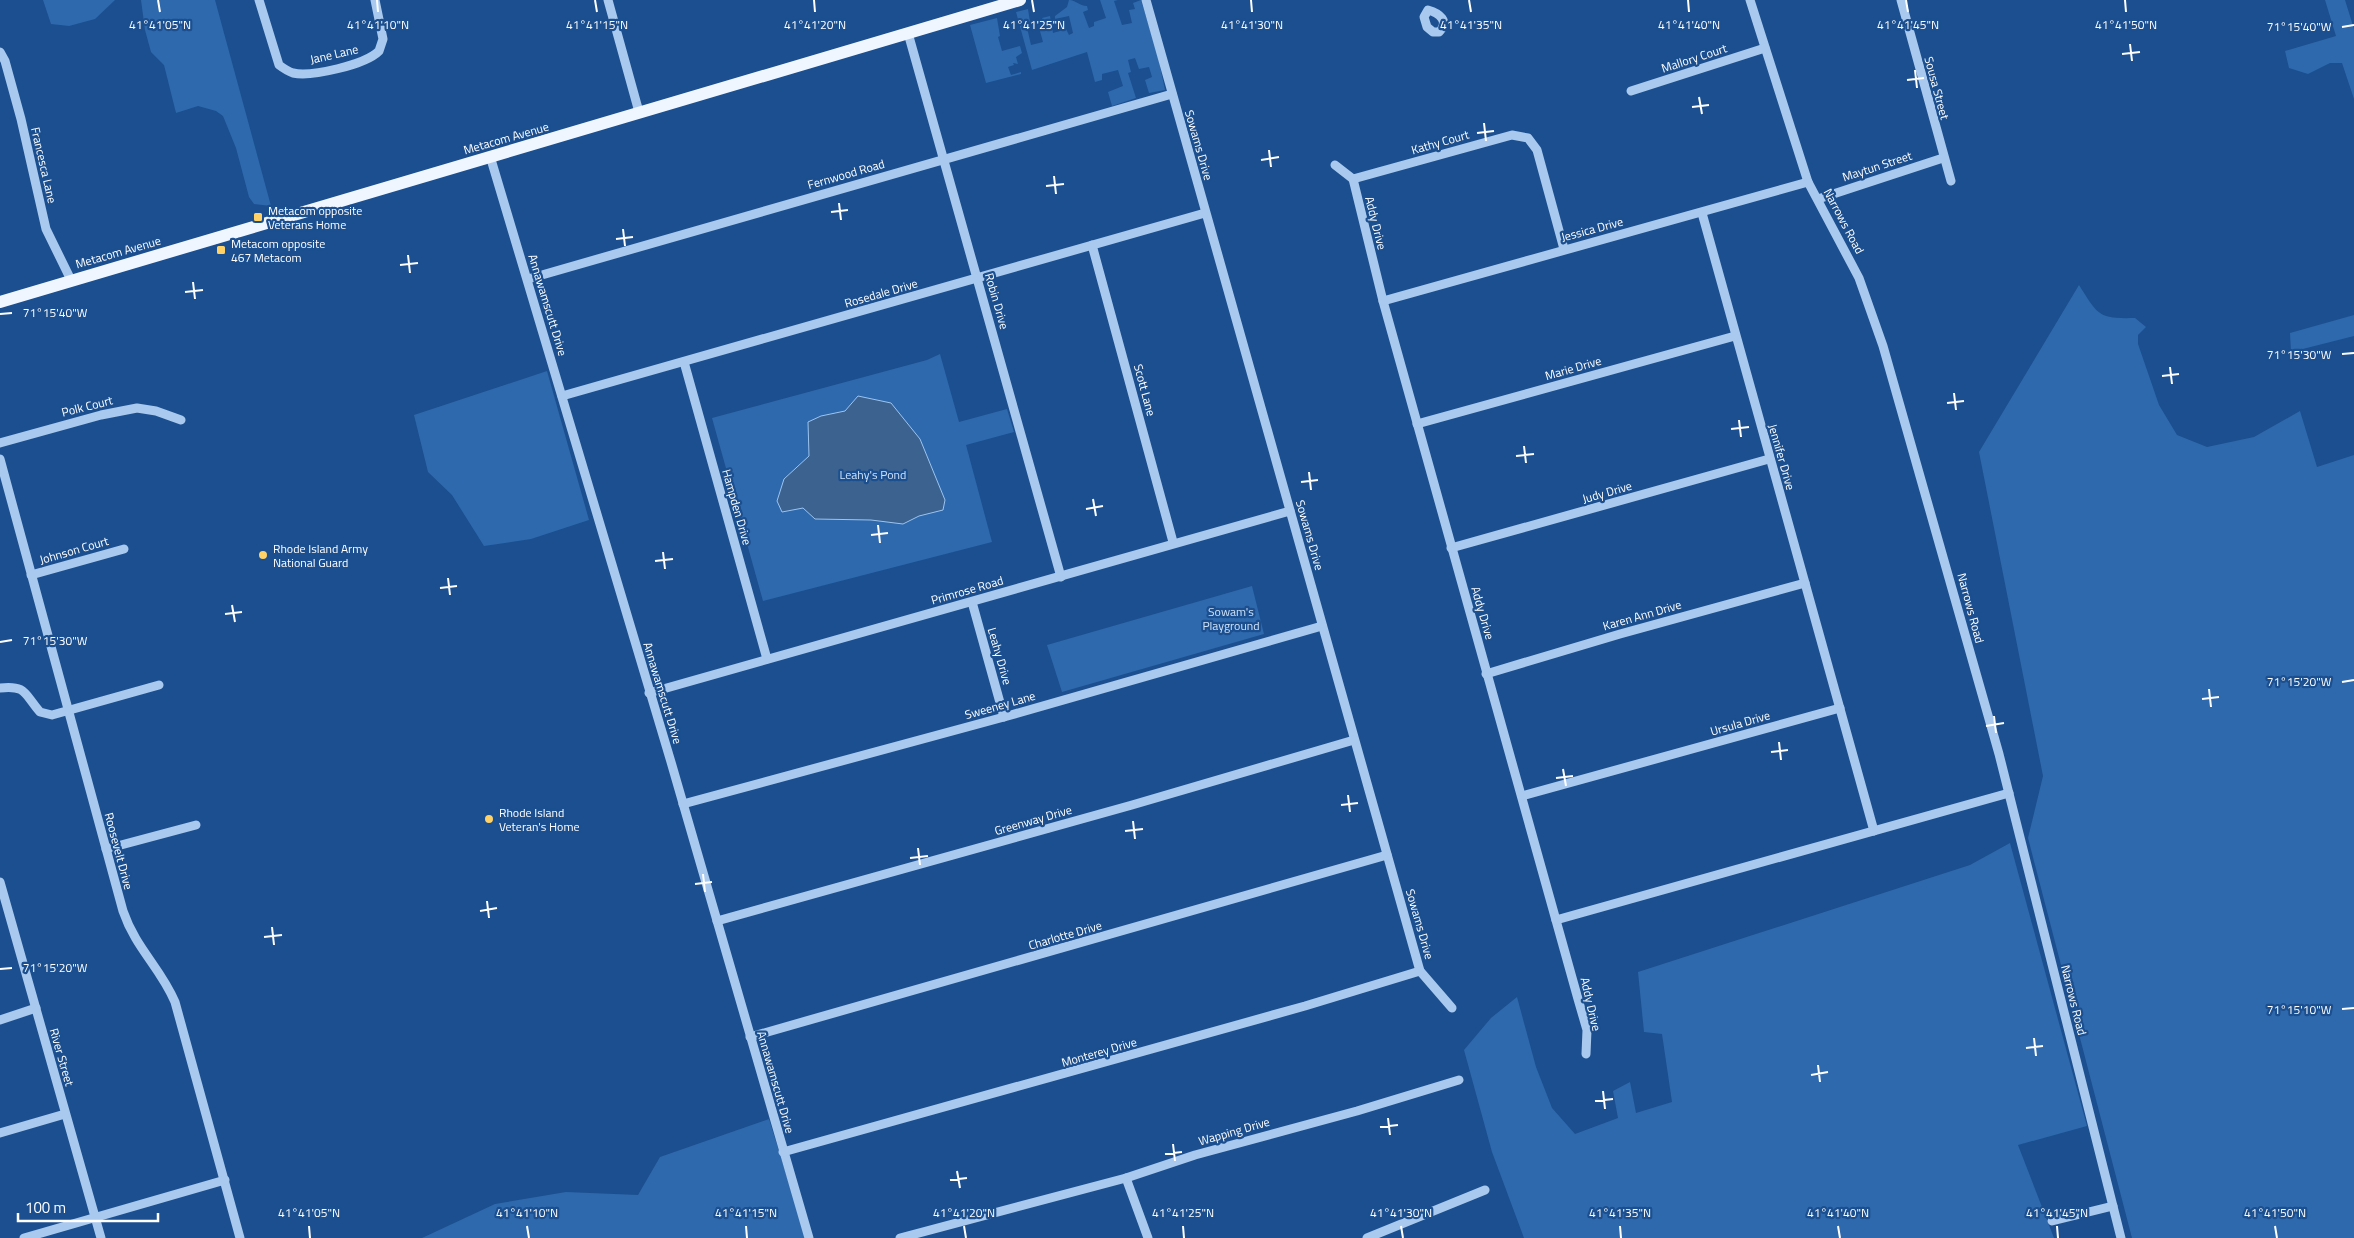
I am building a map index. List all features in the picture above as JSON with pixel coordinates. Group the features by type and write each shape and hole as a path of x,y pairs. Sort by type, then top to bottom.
{"main road":[{"name":"Metacom Avenue","path":"0,302 1020,0"}],"street":[{"name":"Jane Lane","path":"259,0 274,56 279,65 292,72 305,74 361,62 379,51 383,39 375,0"},
{"path":"608,0 639,112"},
{"name":"Sowams Drive","path":"1146,0 1420,972 1452,1008"},
{"name":"Narrows Road","path":"1750,0 1808,182 1856,270 1872,312 1935,525 2009,793 2121,1238"},
{"name":"Sousa Street","path":"1901,0 1951,181"},
{"path":"1423,1 1428,10"},
{"name":"Robin Drive","path":"908,33 945,158 1061,577"},
{"name":"Mallory Court","path":"1631,91 1765,48"},
{"name":"Francesca Lane","path":"0,52 5,61 21,119 46,229 71,280"},
{"name":"Fernwood Road","path":"528,279 1172,94"},
{"name":"Kathy Court","path":"1354,179 1512,135 1528,138 1537,150 1564,249"},
{"name":"Annawamscutt Drive","path":"490,156 683,804 809,1238"},
{"name":"Maytun Street","path":"1818,198 1944,158"},
{"path":"1334,165 1354,179"},
{"name":"Addy Drive","path":"1354,179 1383,301 1587,1030 1586,1054"},
{"name":"Jessica Drive","path":"1383,301 1808,182"},
{"name":"Rosedale Drive","path":"562,396 1205,213"},
{"name":"Jennifer Drive","path":"1702,213 1769,459 1840,708"},
{"name":"Scott Lane","path":"1092,245 1173,542"},
{"name":"Marie Drive","path":"1417,424 1735,336"},
{"name":"Hampden Drive","path":"684,362 767,659"},
{"name":"Polk Court","path":"0,443 101,415 137,408 156,411 181,420"},
{"name":"Roosevelt Drive","path":"0,459 130,931 148,959 161,973 175,1002 240,1238"},
{"name":"Judy Drive","path":"1451,548 1769,459"},
{"name":"Primrose Road","path":"649,693 1061,577 1173,542 1290,511"},
{"name":"Johnson Court","path":"31,575 124,549"},
{"name":"Karen Ann Drive","path":"1486,674 1620,634 1805,583"},
{"name":"Leahy Drive","path":"972,602 1004,717"},
{"name":"Sweeney Lane","path":"683,804 1004,717 1322,626"},
{"path":"0,688 11,686 24,690 40,712 52,715 159,685"},
{"path":"1840,708 1874,831"},
{"name":"Ursula Drive","path":"1522,796 1840,708"},
{"name":"Greenway Drive","path":"717,921 1132,805 1354,740"},
{"path":"1556,920 2009,793"},
{"path":"106,848 196,825"},
{"name":"Charlotte Drive","path":"750,1037 1387,855"},
{"name":"River Street","path":"0,882 101,1238"},
{"name":"Monterey Drive","path":"783,1152 1420,972"},
{"path":"0,1020 36,1008"},
{"name":"Wapping Drive","path":"900,1238 1126,1178 1204,1152 1357,1111 1459,1080"},
{"path":"0,1133 65,1114"},
{"path":"1126,1178 1148,1238"},
{"path":"24,1238 225,1180"},
{"path":"1367,1238 1484,1190"},
{"path":"2052,1221 2113,1206"}],"green space":[{"path":"43,0 115,0 95,19 69,26 51,24"},
{"path":"141,0 215,0 271,206 254,204 249,197 236,148 223,116 216,111 198,106 176,113 164,65 151,52 145,30"},
{"path":"1069,0 1087,6 1088,10 1083,12 1089,28 1094,26 1094,22 1106,18 1100,0 1118,0 1114,1 1122,25 1132,23 1129,10 1135,9 1133,3 1141,0 1157,52 1165,90 1149,93 1145,80 1152,77 1149,67 1139,69 1135,58 1128,60 1131,72 1128,73 1136,98 1112,106 1108,92 1123,86 1118,70 1102,74 1102,80 1095,82 1087,52 1032,70 1016,12 1028,9 1030,22 1026,23 1031,45 1043,42 1038,24 1043,23 1042,18 1050,16 1053,33 1066,29 1069,35 1073,33 1069,16 1055,19 1055,16 1067,7"},
{"path":"2325,0 2345,0 2354,29 2354,99 2342,63 2330,63 2308,74 2289,68 2285,51 2336,36"},
{"path":"997,18 1000,36 998,37 1002,51 1020,46 1022,53 1016,57 1018,64 1013,63 1014,65 1008,67 1011,75 1021,72 1021,74 986,83 970,25"},
{"path":"2079,285 2095,309 2100,313 2113,317 2135,318 2146,327 2138,335 2138,344 2159,405 2177,435 2207,447 2254,437 2300,411 2317,467 2354,455 2354,1238 2132,1238 2028,838 2043,776 1979,452"},
{"path":"2354,315 2354,336 2291,352 2290,333"},
{"name":"Leahy's Pond","path":"940,354 959,422 1007,409 1014,432 966,445 992,542 763,601 712,418 927,360"},
{"path":"547,371 589,520 531,539 484,546 452,495 428,472 414,415"},
{"name":"Sowam's Playground","path":"1252,586 1264,634 1062,692 1047,645"},
{"path":"2010,843 2087,1126 2018,1145 2054,1238 1524,1238 1492,1152 1464,1050 1491,1018 1517,997 1536,1067 1552,1108 1575,1134 1618,1118 1613,1091 1630,1082 1636,1113 1672,1102 1662,1034 1644,1032 1638,972 1970,865"},
{"path":"769,1119 806,1238 422,1238 495,1204 566,1192 638,1195 660,1157"}],"shaded area":[{"path":"858,396 891,403 920,439 945,500 943,510 919,516 903,524 871,520 815,519 803,508 782,512 777,501 784,479 809,456 808,422 821,416 845,411"}],"place":[{"name":"Metacom opposite Veterans Home","path":"258,217"},
{"name":"Metacom opposite 467 Metacom","path":"221,250"},
{"name":"Rhode Island Army National Guard","path":"263,555"},
{"name":"Rhode Island Veteran's Home","path":"489,819"}]}
